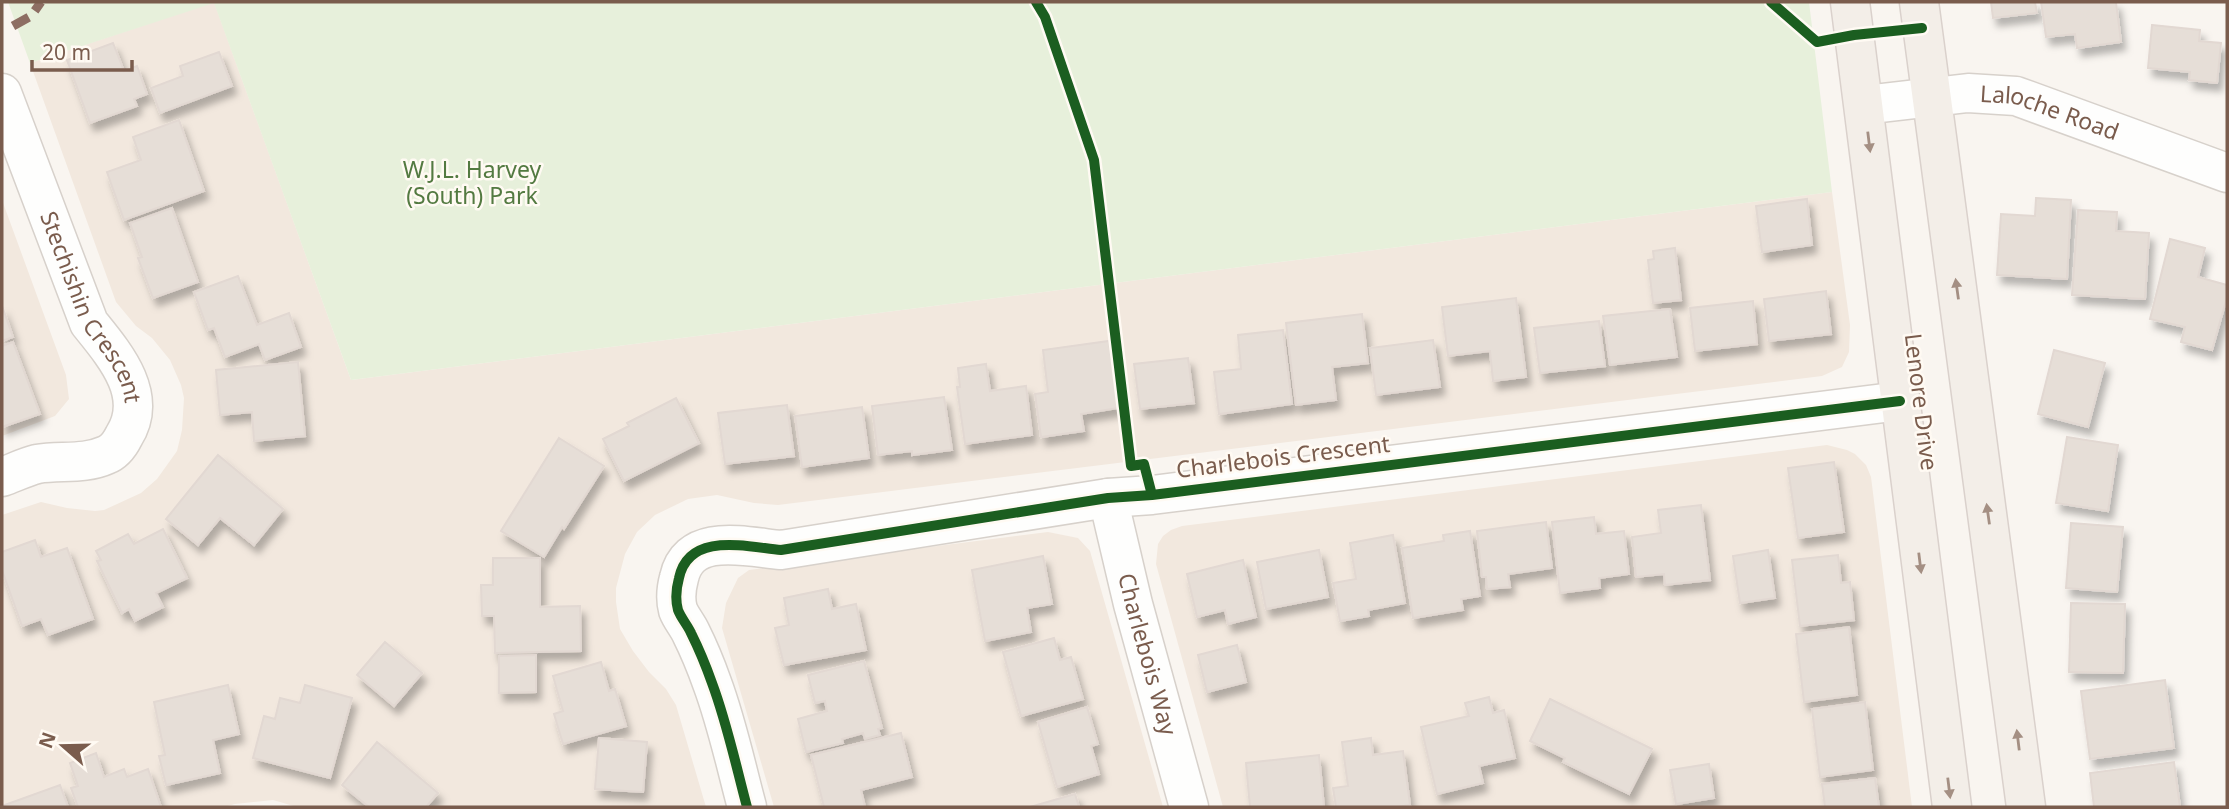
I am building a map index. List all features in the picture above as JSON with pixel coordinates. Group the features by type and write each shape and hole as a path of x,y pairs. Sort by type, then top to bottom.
{"main road":[{"name":"Lenore Drive","path":"1850,2 1952,807"},
{"path":"1919,2 2026,807"}],"street":[{"name":"Stechishin Crescent","path":"2,93 89,323 130,383 134,406 129,430 108,454 72,463 38,464 2,477"},
{"name":"Laloche Road","path":"1864,105 1968,93 2016,96 2227,173"},
{"name":"Charlebois Crescent","path":"747,807 713,686 698,648 678,611 676,591 680,571 689,558 702,548 714,545 781,550 1108,498 1152,495 1900,401"},
{"name":"Charlebois Way","path":"1108,498 1133,604 1189,807"}],"shaded area":[{"path":"214,2 351,380 1832,192 1850,325 1849,352 1842,367 1822,376 778,505 717,495 688,499 655,515 637,532 625,554 616,588 616,602 620,629 633,651 666,689 676,705 706,807 297,807 273,800 224,807 2,807 2,515 41,502 67,508 104,510 141,493 157,479 177,451 182,430 184,398 170,360 116,302 30,63"},
{"path":"2,200 66,375 69,399 55,416 2,436"},
{"path":"1827,445 1855,454 1866,465 1871,477 1912,807 1223,807 1156,564 1158,544 1171,530 1182,526"},
{"path":"1048,532 1078,538 1090,551 1163,807 774,807 722,628 726,603 738,578 749,570"}],"green space":[{"name":"W.J.L. Harvey (South) Park","path":"8,2 1809,2 1832,192 351,380 214,3 30,63"}],"building":[{"path":"1991,2 2035,2 2037,13 1993,18"},
{"path":"2041,2 2116,2 2121,42 2077,48 2075,34 2046,37"},
{"path":"2152,25 2200,30 2199,41 2221,43 2217,83 2189,80 2190,72 2148,68"},
{"path":"113,43 124,71 137,66 147,94 134,99 137,106 90,123 67,60"},
{"path":"219,52 232,86 160,113 151,88 183,76 180,66"},
{"path":"179,120 204,191 124,220 107,172 141,160 133,137"},
{"path":"2036,198 2071,200 2067,279 1997,275 2001,214 2035,216"},
{"path":"1807,199 1812,245 1762,252 1756,206"},
{"path":"172,208 198,282 153,298 138,258 142,257 130,223"},
{"path":"2078,210 2117,212 2116,231 2149,233 2145,299 2072,295"},
{"path":"2170,239 2205,248 2198,277 2227,285 2227,297 2212,350 2181,342 2185,327 2150,319"},
{"path":"1675,248 1681,300 1653,303 1648,260 1654,259 1653,251"},
{"path":"238,276 257,325 289,313 301,347 265,360 259,344 225,357 214,328 208,330 194,292"},
{"path":"1826,291 1831,334 1769,341 1764,299"},
{"path":"1516,298 1526,377 1493,381 1490,351 1448,356 1442,307"},
{"path":"1753,301 1757,344 1695,351 1690,308"},
{"path":"2,306 13,337 2,341"},
{"path":"1670,309 1677,357 1610,365 1603,316"},
{"path":"1362,314 1368,363 1332,367 1336,400 1296,405 1286,323"},
{"path":"1599,321 1605,366 1540,373 1534,328"},
{"path":"1283,330 1292,404 1219,414 1214,372 1241,369 1238,335"},
{"path":"1433,340 1440,387 1376,395 1370,348"},
{"path":"1109,341 1118,408 1081,414 1084,431 1041,437 1035,394 1048,392 1043,350"},
{"path":"13,342 40,414 2,427 2,346"},
{"path":"2054,350 2105,363 2088,427 2038,414"},
{"path":"1188,358 1194,403 1140,409 1134,364"},
{"path":"298,362 305,436 254,441 252,412 220,415 216,370"},
{"path":"986,364 990,391 1026,386 1032,435 965,444 957,387 960,387 958,368"},
{"path":"944,397 952,450 912,455 912,451 878,455 872,406"},
{"path":"676,398 699,443 624,481 603,439 629,426 627,423"},
{"path":"787,405 794,456 725,464 718,413"},
{"path":"862,407 869,458 802,467 795,416"},
{"path":"2067,437 2118,445 2108,511 2056,503"},
{"path":"559,438 604,466 544,557 501,531"},
{"path":"218,455 283,509 254,545 220,518 198,545 166,519"},
{"path":"1834,462 1844,532 1798,538 1788,468"},
{"path":"1701,505 1710,580 1665,585 1664,574 1636,577 1632,537 1661,533 1658,510"},
{"path":"1594,517 1596,534 1624,531 1629,574 1599,578 1600,588 1560,593 1552,522"},
{"path":"1546,522 1552,568 1508,574 1510,587 1487,589 1486,577 1482,577 1477,531"},
{"path":"2071,523 2123,527 2117,592 2066,588"},
{"path":"163,529 187,578 156,593 163,607 135,621 129,609 122,613 97,561 101,560 96,551 128,534 134,544"},
{"path":"1470,531 1480,596 1461,599 1463,610 1413,618 1402,548 1444,541 1443,535"},
{"path":"1393,535 1405,603 1368,610 1369,616 1340,621 1333,583 1356,579 1350,543"},
{"path":"35,540 41,557 67,548 93,619 48,635 41,619 22,626 2,570 2,552"},
{"path":"1319,550 1328,597 1266,609 1257,562"},
{"path":"1768,550 1775,598 1740,603 1733,556"},
{"path":"1838,555 1841,583 1850,582 1854,620 1800,626 1792,560"},
{"path":"1043,556 1052,604 1027,608 1031,632 985,641 972,570"},
{"path":"493,558 540,558 540,607 580,606 581,651 495,653 494,616 482,616 481,585 493,585"},
{"path":"1243,560 1256,617 1228,624 1225,610 1197,617 1187,574"},
{"path":"828,589 832,609 856,604 866,650 784,665 775,628 789,625 784,598"},
{"path":"2071,603 2125,604 2123,673 2069,672"},
{"path":"1849,627 1857,695 1804,702 1796,634"},
{"path":"1054,638 1060,660 1071,657 1083,699 1021,716 1003,652"},
{"path":"385,642 422,673 394,706 357,675"},
{"path":"1237,645 1246,682 1207,692 1198,655"},
{"path":"536,655 536,692 499,693 499,656"},
{"path":"864,661 882,728 878,729 880,735 865,739 863,733 842,739 843,743 806,752 798,719 827,711 825,701 815,703 808,675"},
{"path":"601,662 609,691 615,689 626,726 563,744 554,714 563,711 553,676"},
{"path":"2165,680 2174,748 2090,759 2081,691"},
{"path":"228,685 239,734 213,740 220,773 166,785 159,756 165,755 154,702"},
{"path":"305,685 352,698 330,778 253,758 264,716 275,719 280,698 300,703"},
{"path":"1489,697 1493,713 1504,710 1515,758 1479,766 1483,783 1437,794 1421,727 1469,716 1465,703"},
{"path":"1550,699 1652,749 1629,794 1563,762 1565,758 1530,741"},
{"path":"1865,702 1873,770 1820,777 1812,709"},
{"path":"1087,707 1098,744 1091,746 1099,774 1057,787 1038,722"},
{"path":"901,733 912,777 861,790 865,807 824,807 811,755"},
{"path":"599,738 647,742 643,792 595,789"},
{"path":"1371,738 1373,755 1403,751 1410,805 1336,807 1333,788 1348,786 1342,742"},
{"path":"377,742 438,793 426,807 369,807 342,785"},
{"path":"96,753 104,777 124,769 127,777 148,769 161,807 78,807 71,788 78,786 70,763"},
{"path":"1319,755 1324,807 1250,807 1246,763"},
{"path":"2174,762 2180,807 2094,807 2090,773"},
{"path":"1709,764 1714,798 1676,804 1670,770"},
{"path":"1875,778 1879,807 1825,807 1822,784"},
{"path":"60,785 68,807 2,807 2,806"},
{"path":"1075,794 1079,807 1030,807"}],"marked path":[{"path":"13,26 31,16 41,2"}],"cycle path":[{"path":"1036,2 1045,17 1094,160 1131,466 1144,464 1152,495"},
{"path":"1771,2 1817,42 1922,28"},
{"path":"747,807 717,698 700,651 677,606 677,586 685,563 694,553 707,548 736,545 781,550 1108,498 1152,495 1900,401"}]}
